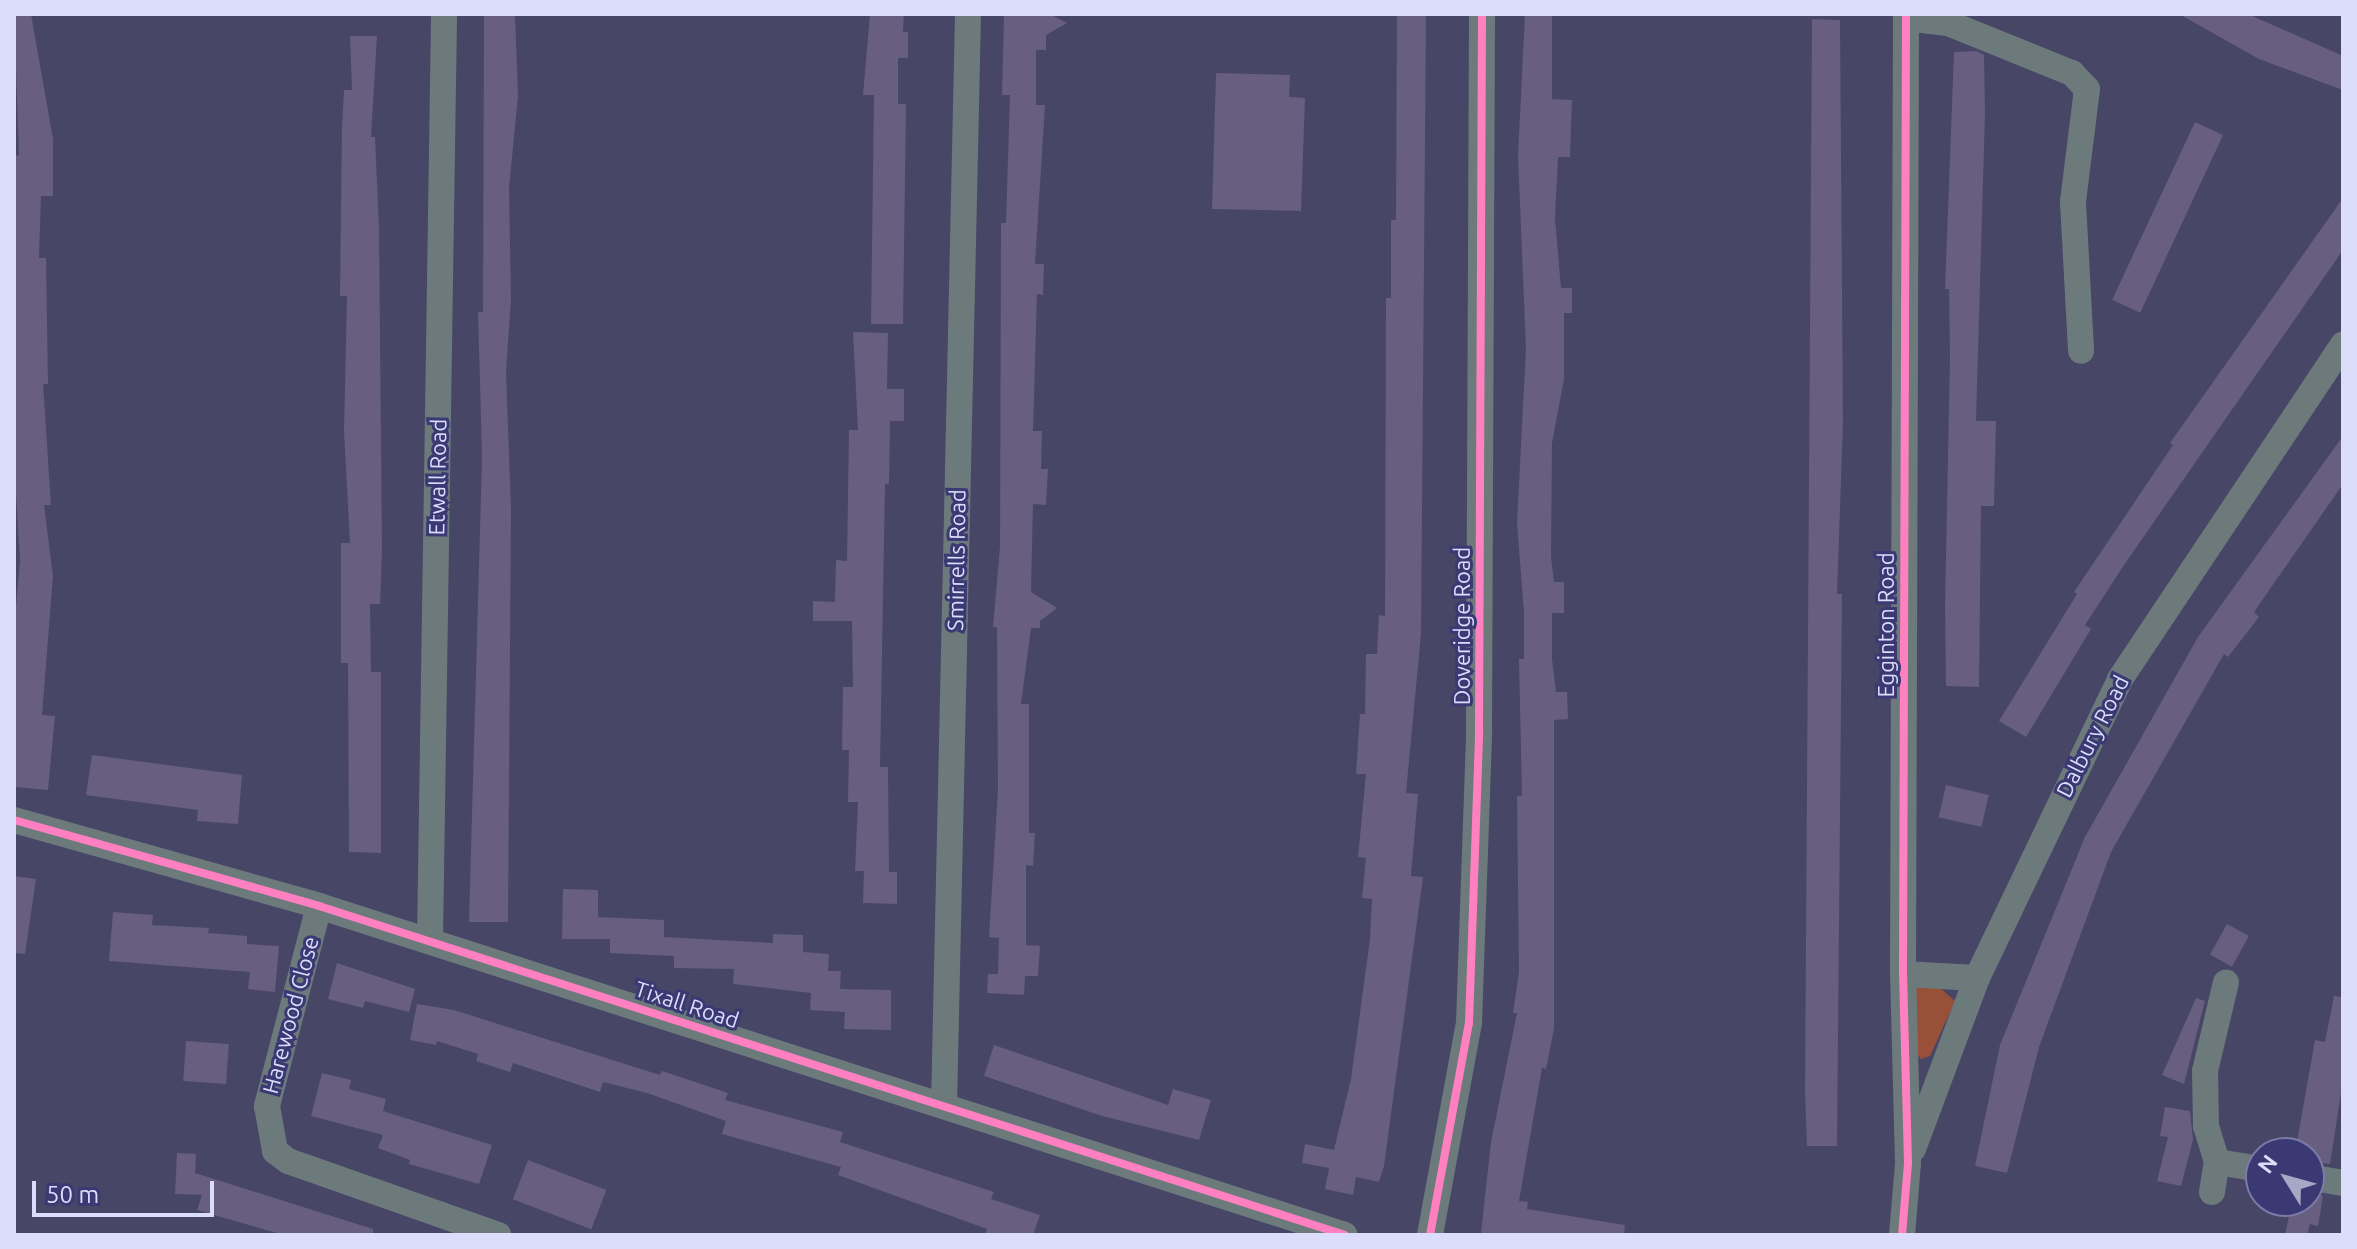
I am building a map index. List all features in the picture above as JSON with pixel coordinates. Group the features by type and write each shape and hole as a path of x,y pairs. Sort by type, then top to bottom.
{"street":[{"name":"Etwall Road","path":"430,940 444,14"},
{"name":"Smirrells Road","path":"944,1106 968,14"},
{"name":"Doveridge Road","path":"1430,1235 1469,1023 1479,731 1482,14"},
{"path":"1906,16 1948,23 1976,34 2072,73 2087,89 2073,202 2081,351"},
{"name":"Egginton Road","path":"1902,1235 1908,1163 1903,974 1906,16"},
{"name":"Dalbury Road","path":"1908,1163 1977,978 2120,679 2343,344"},
{"name":"Tixall Road","path":"14,820 430,940 1345,1235"},
{"name":"Harewood Close","path":"319,906 267,1106 275,1151 288,1161 471,1231 498,1235"},
{"path":"1903,974 1977,978"},
{"path":"2212,1192 2217,1162 2206,1126 2205,1071 2226,982"},
{"path":"2217,1162 2245,1166"}],"shaded area":[{"path":"1914,985 1940,988 1955,1001 1930,1056 1921,1059 1914,1051"}],"building":[{"path":"14,14 31,14 53,139 53,196 41,196 39,258 46,258 48,384 43,384 51,505 44,505 53,576 42,715 55,716 48,790 14,787 14,630 20,560 14,463 14,156 19,155"},
{"path":"484,14 515,14 518,96 509,188 511,299 506,371 511,510 508,922 469,922 482,457 478,312 483,312"},
{"path":"870,14 904,14 903,32 908,32 908,58 898,58 898,104 906,104 903,324 871,324 874,95 863,95"},
{"path":"1004,14 1050,14 1067,23 1046,35 1046,50 1036,50 1036,105 1045,105 1035,264 1044,264 1043,295 1037,294 1033,431 1042,431 1041,469 1048,469 1046,505 1033,504 1031,592 1057,608 1040,621 1040,628 1031,628 1021,704 1029,704 1029,833 1035,833 1033,866 1026,865 1026,945 1040,946 1038,976 1025,976 1024,995 987,993 988,974 998,974 999,938 989,937 998,790 997,627 993,627 1000,547 1001,223 1006,223 1010,95 1002,95"},
{"path":"1397,14 1426,14 1421,634 1406,793 1418,794 1411,876 1423,877 1384,1166 1379,1182 1356,1177 1353,1195 1325,1189 1329,1168 1302,1163 1305,1144 1334,1150 1351,1079 1370,939 1372,899 1362,898 1366,858 1358,857 1366,774 1356,774 1360,714 1365,714 1366,654 1377,654 1379,615 1385,616 1386,298 1391,298 1391,220 1396,220"},
{"path":"1525,14 1552,14 1552,99 1572,100 1570,157 1558,157 1555,218 1561,288 1572,288 1572,313 1564,313 1564,379 1552,443 1551,557 1554,582 1564,582 1564,613 1552,613 1552,659 1556,692 1567,692 1568,719 1554,720 1554,1029 1546,1069 1542,1068 1519,1201 1528,1202 1527,1209 1625,1225 1624,1235 1481,1233 1491,1142 1517,1013 1513,1013 1519,972 1517,796 1522,796 1519,659 1524,659 1524,613 1517,523 1526,349 1518,156"},
{"path":"2179,14 2248,14 2343,56 2343,90 2259,59"},
{"path":"1812,19 1840,20 1843,423 1837,594 1842,594 1837,1146 1807,1146 1805,1092"},
{"path":"350,36 377,36 371,137 375,137 379,227 382,550 380,604 370,604 371,672 381,672 381,853 349,852 348,663 341,663 341,543 350,543 344,431 347,296 340,296 342,125 344,90 352,90"},
{"path":"1976,51 1984,55 1985,113 1976,421 1996,421 1994,506 1981,506 1979,687 1946,686 1945,605 1950,355 1949,289 1945,289 1954,52"},
{"path":"1216,73 1290,75 1289,97 1305,98 1301,211 1212,209"},
{"path":"2195,122 2223,135 2140,313 2112,300"},
{"path":"2343,198 2343,250 2124,565 2085,625 2091,629 2026,737 1999,721 2077,594 2074,592 2173,445 2170,443"},
{"path":"853,332 888,333 887,389 904,389 904,421 890,421 889,484 885,484 880,767 888,767 889,872 897,872 897,904 863,903 864,871 855,871 858,802 848,802 849,750 842,750 843,687 853,687 852,621 813,621 813,601 835,602 836,560 847,561 849,430 858,430"},
{"path":"2343,436 2343,484 2254,612 2259,617 2228,657 2224,654 2111,852 2039,1047 2007,1173 1975,1166 2000,1045 2085,837 2198,637"},
{"path":"92,755 242,775 238,824 197,821 198,810 86,795"},
{"path":"1946,785 1989,795 1981,827 1939,817"},
{"path":"14,876 36,879 25,954 14,953"},
{"path":"563,889 598,890 598,917 664,920 664,937 773,943 773,934 803,935 803,952 829,954 828,971 841,971 840,989 891,990 891,1030 844,1029 845,1012 810,1010 811,993 733,984 734,969 674,968 674,956 610,953 610,939 562,939"},
{"path":"113,912 153,915 152,925 209,928 208,933 247,936 247,944 279,946 275,992 248,989 250,972 109,961"},
{"path":"2227,924 2249,936 2232,967 2210,955"},
{"path":"337,963 415,989 409,1012 365,1001 363,1008 328,999"},
{"path":"2334,996 2343,997 2343,1080 2330,1164 2325,1163 2325,1137 2298,1137 2315,1040 2325,1042"},
{"path":"2196,998 2205,1001 2184,1084 2162,1075"},
{"path":"417,1004 454,1010 660,1075 662,1071 728,1093 725,1100 843,1132 840,1142 994,1192 991,1199 1040,1215 1033,1235 985,1235 987,1229 838,1175 841,1167 722,1134 726,1121 647,1093 603,1082 600,1092 513,1063 510,1072 476,1061 478,1054 437,1041 436,1045 410,1040"},
{"path":"186,1041 229,1044 226,1084 183,1081"},
{"path":"994,1045 1168,1105 1173,1089 1211,1100 1199,1140 1102,1116 984,1076"},
{"path":"322,1073 351,1080 349,1089 386,1099 383,1111 492,1145 479,1184 409,1164 410,1160 378,1148 383,1135 311,1116"},
{"path":"2165,1107 2190,1111 2193,1140 2181,1186 2157,1181 2168,1137 2160,1136"},
{"path":"177,1153 196,1154 195,1173 373,1229 373,1235 284,1235 197,1210 202,1195 175,1194"},
{"path":"528,1160 606,1190 591,1229 513,1199"},
{"path":"2289,1217 2320,1217 2318,1226 2310,1224 2307,1235 2285,1235"}],"cycle path":[{"path":"1430,1235 1469,1023 1479,731 1482,14"},
{"path":"1902,1235 1908,1163 1903,974 1906,14"},
{"path":"14,820 319,906 1345,1235"}]}
